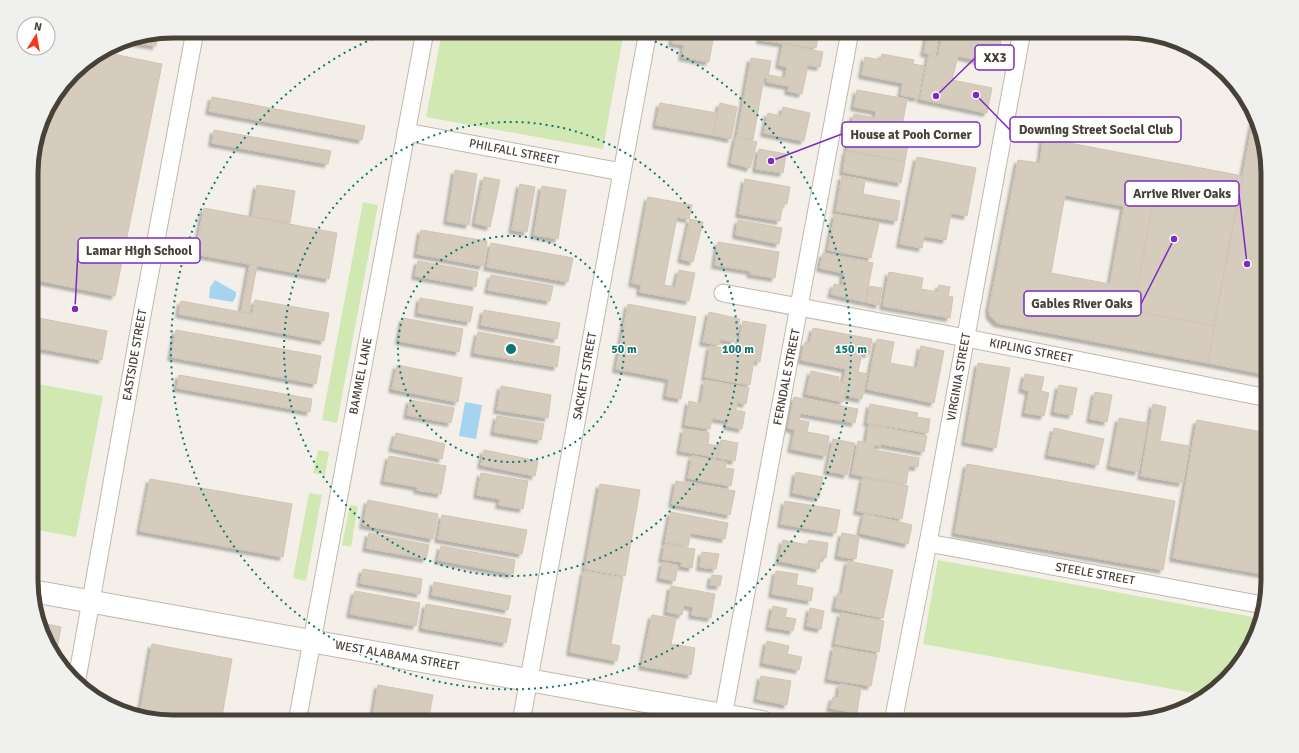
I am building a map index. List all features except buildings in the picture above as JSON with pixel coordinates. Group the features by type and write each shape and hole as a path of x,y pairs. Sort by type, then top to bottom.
{"street":[{"name":"EASTSIDE STREET","path":"78,675 136,345 195,38"},
{"name":"BAMMEL LANE","path":"298,715 424,38"},
{"name":"SACKETT STREET","path":"522,715 647,38"},
{"name":"FERNDALE STREET","path":"723,715 849,38"},
{"name":"VIRGINIA STREET","path":"894,715 928,543 1021,38"},
{"name":"PHILFALL STREET","path":"406,132 622,172"},
{"name":"KIPLING STREET","path":"724,293 966,338 1261,397"},
{"name":"STEELE STREET","path":"928,543 1258,604"},
{"name":"WEST ALABAMA STREET","path":"39,592 529,680 707,715"}],"green space":[{"path":"441,38 623,38 603,149 426,117"},
{"path":"363,202 378,205 337,423 322,420"},
{"path":"38,384 103,396 76,537 38,530"},
{"path":"318,450 329,452 325,475 313,473"},
{"path":"309,493 322,495 306,581 293,578"},
{"path":"350,505 358,506 351,547 342,545"},
{"path":"938,560 1255,617 1251,631 1233,662 1208,687 1198,694 923,644"}],"water":[{"path":"215,280 236,292 233,302 209,298 210,287"},
{"path":"465,402 482,405 476,439 459,436"}],"place":[{"name":"Downing Street Social Club","path":"976,95"},
{"name":"XX3","path":"936,96"},
{"name":"House at Pooh Corner","path":"771,161"},
{"name":"Gables River Oaks","path":"1174,239"},
{"name":"Arrive River Oaks","path":"1247,264"},
{"name":"Lamar High School","path":"75,309"}]}
